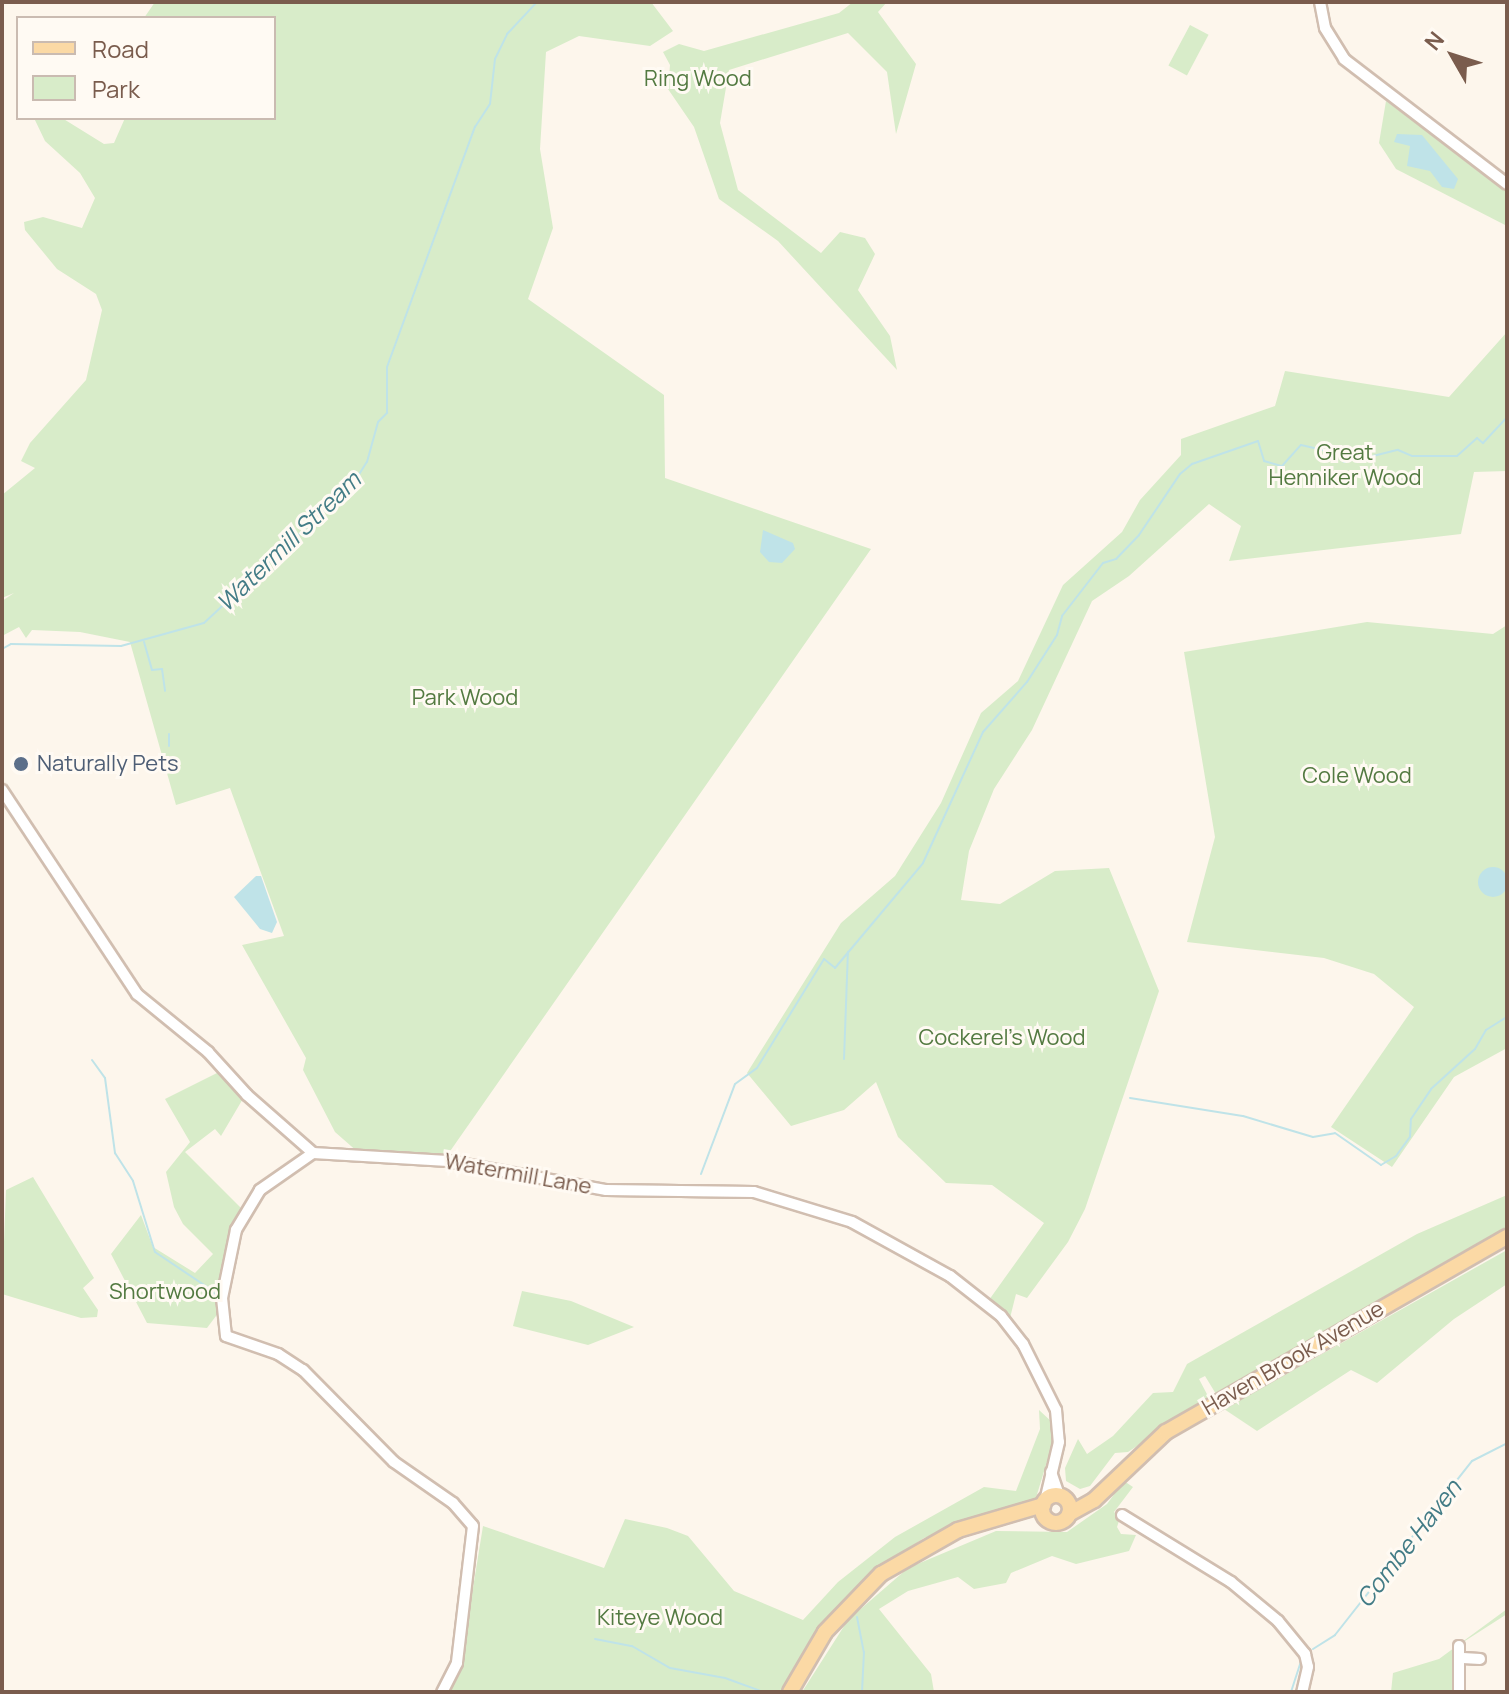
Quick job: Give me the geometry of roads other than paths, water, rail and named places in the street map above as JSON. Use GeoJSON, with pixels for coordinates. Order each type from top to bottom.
{"type":"FeatureCollection","features":[{"type":"Feature","properties":{"kind":"main road","name":"Haven Brook Avenue"},"geometry":{"type":"LineString","coordinates":[[790,1692],[825,1632],[881,1574],[958,1530],[1019,1516],[1057,1503],[1094,1500],[1166,1432],[1507,1237]]}},
{"type":"Feature","properties":{"kind":"main road","name":"Haven Brook Avenue"},"geometry":{"type":"LineString","coordinates":[[1019,1516],[1061,1522],[1057,1503]]}},
{"type":"Feature","properties":{"kind":"street"},"geometry":{"type":"LineString","coordinates":[[1320,2],[1325,28],[1344,59],[1507,184]]}},
{"type":"Feature","properties":{"kind":"street"},"geometry":{"type":"LineString","coordinates":[[2,790],[137,994],[208,1052],[247,1095],[313,1153],[260,1190],[236,1230],[222,1298],[226,1336],[278,1354],[303,1370],[394,1462],[453,1503],[473,1526],[457,1663],[442,1692]]}},
{"type":"Feature","properties":{"kind":"street","name":"Watermill Lane"},"geometry":{"type":"LineString","coordinates":[[313,1153],[448,1161],[606,1190],[754,1192],[852,1222],[950,1276],[1009,1325],[1023,1344],[1058,1417],[1059,1442],[1051,1472],[1057,1503]]}},
{"type":"Feature","properties":{"kind":"street"},"geometry":{"type":"LineString","coordinates":[[1124,1522],[1231,1582],[1278,1621],[1305,1654],[1308,1667],[1302,1692]]}},
{"type":"Feature","properties":{"kind":"street"},"geometry":{"type":"LineString","coordinates":[[1459,1646],[1463,1658],[1459,1692]]}},
{"type":"Feature","properties":{"kind":"street"},"geometry":{"type":"LineString","coordinates":[[1463,1658],[1480,1659]]}},
{"type":"Feature","properties":{"kind":"water"},"geometry":{"type":"Polygon","coordinates":[[[1397,134],[1422,135],[1458,179],[1454,189],[1442,187],[1430,171],[1407,166],[1410,146],[1394,142],[1397,134]]]}},
{"type":"Feature","properties":{"kind":"water"},"geometry":{"type":"Polygon","coordinates":[[[763,530],[793,543],[795,549],[782,563],[769,562],[760,552],[763,530]]]}},
{"type":"Feature","properties":{"kind":"water"},"geometry":{"type":"Polygon","coordinates":[[[1493,867],[1504,871],[1508,882],[1504,893],[1493,897],[1482,893],[1478,882],[1482,871],[1493,867]]]}},
{"type":"Feature","properties":{"kind":"water"},"geometry":{"type":"Polygon","coordinates":[[[256,876],[261,876],[277,922],[272,933],[260,929],[234,897],[256,876]]]}},
{"type":"Feature","properties":{"kind":"waterway","name":"Watermill Stream"},"geometry":{"type":"LineString","coordinates":[[2,649],[11,644],[121,646],[204,623],[353,484],[367,462],[378,422],[387,413],[387,367],[475,127],[490,104],[495,59],[507,34],[537,2]]}},
{"type":"Feature","properties":{"kind":"waterway"},"geometry":{"type":"LineString","coordinates":[[701,1174],[735,1084],[757,1068],[824,959],[835,968],[923,863],[983,732],[1027,682],[1057,635],[1062,616],[1103,563],[1116,559],[1139,535],[1180,474],[1192,464],[1258,441],[1264,461],[1282,466],[1301,445],[1339,454],[1344,462],[1359,458],[1362,452],[1365,458],[1398,450],[1412,456],[1457,456],[1477,438],[1483,443],[1507,417]]}},
{"type":"Feature","properties":{"kind":"waterway"},"geometry":{"type":"LineString","coordinates":[[144,642],[152,670],[162,669],[165,691]]}},
{"type":"Feature","properties":{"kind":"waterway"},"geometry":{"type":"LineString","coordinates":[[169,734],[169,746]]}},
{"type":"Feature","properties":{"kind":"waterway"},"geometry":{"type":"LineString","coordinates":[[844,1059],[848,952]]}},
{"type":"Feature","properties":{"kind":"waterway"},"geometry":{"type":"LineString","coordinates":[[1130,1098],[1243,1116],[1313,1137],[1335,1133],[1381,1165],[1396,1156],[1410,1137],[1411,1119],[1431,1089],[1475,1049],[1486,1030],[1507,1017]]}},
{"type":"Feature","properties":{"kind":"waterway"},"geometry":{"type":"LineString","coordinates":[[92,1060],[105,1078],[115,1153],[133,1181],[155,1252],[213,1291],[217,1305]]}},
{"type":"Feature","properties":{"kind":"waterway","name":"Combe Haven"},"geometry":{"type":"LineString","coordinates":[[1313,1649],[1335,1635],[1472,1461],[1507,1443]]}},
{"type":"Feature","properties":{"kind":"waterway"},"geometry":{"type":"LineString","coordinates":[[857,1617],[864,1652],[862,1692]]}},
{"type":"Feature","properties":{"kind":"waterway"},"geometry":{"type":"LineString","coordinates":[[595,1639],[632,1646],[670,1668],[725,1678],[760,1691]]}},
{"type":"Feature","properties":{"kind":"waterway","name":"Combe Haven"},"geometry":{"type":"LineString","coordinates":[[1291,1692],[1302,1659]]}},
{"type":"Feature","properties":{"kind":"place","name":"Naturally Pets"},"geometry":{"type":"Point","coordinates":[21,764]}},
{"type":"Feature","properties":{"kind":"park label","name":"Ring Wood"},"geometry":{"type":"Point","coordinates":[698,79]}},
{"type":"Feature","properties":{"kind":"park label","name":"Great Henniker Wood"},"geometry":{"type":"Point","coordinates":[1345,464]}},
{"type":"Feature","properties":{"kind":"park label","name":"Park Wood"},"geometry":{"type":"Point","coordinates":[465,698]}},
{"type":"Feature","properties":{"kind":"park label","name":"Cole Wood"},"geometry":{"type":"Point","coordinates":[1357,776]}},
{"type":"Feature","properties":{"kind":"park label","name":"Cockerel's Wood"},"geometry":{"type":"Point","coordinates":[1002,1038]}},
{"type":"Feature","properties":{"kind":"park label","name":"Shortwood"},"geometry":{"type":"Point","coordinates":[165,1292]}},
{"type":"Feature","properties":{"kind":"park label","name":"Kiteye Wood"},"geometry":{"type":"Point","coordinates":[660,1618]}}]}
